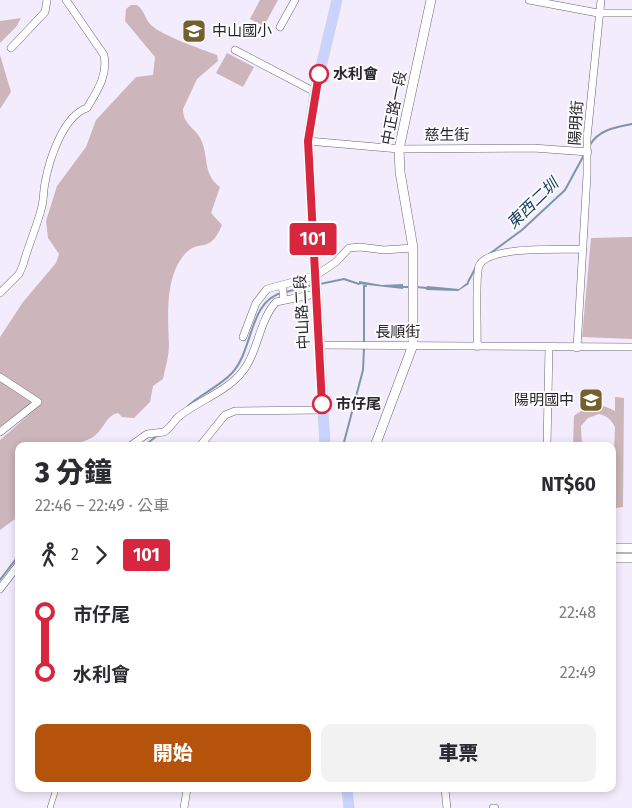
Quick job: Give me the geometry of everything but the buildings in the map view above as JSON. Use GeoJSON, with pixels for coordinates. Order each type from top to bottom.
{"type":"FeatureCollection","features":[{"type":"Feature","properties":{"kind":"main road","name":"中山路二段"},"geometry":{"type":"LineString","coordinates":[[325,442],[308,141],[315,92],[337,0]]}},
{"type":"Feature","properties":{"kind":"main road"},"geometry":{"type":"LineString","coordinates":[[346,792],[349,808]]}},
{"type":"Feature","properties":{"kind":"street"},"geometry":{"type":"LineString","coordinates":[[11,48],[45,12],[47,0]]}},
{"type":"Feature","properties":{"kind":"street"},"geometry":{"type":"LineString","coordinates":[[0,293],[19,274],[23,266],[42,208],[45,182],[52,155],[61,134],[78,111],[87,108],[102,83],[106,64],[104,55],[66,0]]}},
{"type":"Feature","properties":{"kind":"street"},"geometry":{"type":"LineString","coordinates":[[280,27],[295,0]]}},
{"type":"Feature","properties":{"kind":"street","name":"中正路一段"},"geometry":{"type":"LineString","coordinates":[[377,442],[413,345],[413,248],[399,149],[431,0]]}},
{"type":"Feature","properties":{"kind":"street"},"geometry":{"type":"LineString","coordinates":[[529,0],[558,3],[598,13],[632,13]]}},
{"type":"Feature","properties":{"kind":"street","name":"陽明街"},"geometry":{"type":"LineString","coordinates":[[577,348],[588,152],[598,13],[601,0]]}},
{"type":"Feature","properties":{"kind":"street"},"geometry":{"type":"LineString","coordinates":[[235,50],[315,92]]}},
{"type":"Feature","properties":{"kind":"street","name":"慈生街"},"geometry":{"type":"LineString","coordinates":[[308,141],[399,149],[533,148],[588,152]]}},
{"type":"Feature","properties":{"kind":"street"},"geometry":{"type":"LineString","coordinates":[[136,442],[147,434],[164,432],[177,419],[209,399],[241,374],[248,364],[270,309],[276,302],[315,285],[350,248],[360,247],[384,250],[413,248]]}},
{"type":"Feature","properties":{"kind":"street"},"geometry":{"type":"LineString","coordinates":[[478,347],[480,265],[493,255],[501,253],[582,249]]}},
{"type":"Feature","properties":{"kind":"street"},"geometry":{"type":"LineString","coordinates":[[243,337],[256,303],[267,289],[282,284],[315,285]]}},
{"type":"Feature","properties":{"kind":"street"},"geometry":{"type":"LineString","coordinates":[[282,284],[284,300]]}},
{"type":"Feature","properties":{"kind":"street","name":"長順街"},"geometry":{"type":"LineString","coordinates":[[319,346],[632,347]]}},
{"type":"Feature","properties":{"kind":"street"},"geometry":{"type":"LineString","coordinates":[[548,442],[549,347]]}},
{"type":"Feature","properties":{"kind":"street"},"geometry":{"type":"LineString","coordinates":[[0,377],[38,402],[0,432]]}},
{"type":"Feature","properties":{"kind":"street"},"geometry":{"type":"LineString","coordinates":[[203,442],[225,415],[235,410],[323,410]]}},
{"type":"Feature","properties":{"kind":"street"},"geometry":{"type":"LineString","coordinates":[[616,548],[632,548]]}},
{"type":"Feature","properties":{"kind":"street"},"geometry":{"type":"LineString","coordinates":[[616,558],[632,558]]}},
{"type":"Feature","properties":{"kind":"street"},"geometry":{"type":"LineString","coordinates":[[1,592],[15,570]]}},
{"type":"Feature","properties":{"kind":"street"},"geometry":{"type":"LineString","coordinates":[[50,808],[55,792]]}},
{"type":"Feature","properties":{"kind":"street"},"geometry":{"type":"LineString","coordinates":[[184,808],[187,792]]}},
{"type":"Feature","properties":{"kind":"street"},"geometry":{"type":"LineString","coordinates":[[446,792],[448,808]]}},
{"type":"Feature","properties":{"kind":"shaded area"},"geometry":{"type":"Polygon","coordinates":[[[260,0],[278,0],[264,26],[250,19],[260,0]]]}},
{"type":"Feature","properties":{"kind":"shaded area"},"geometry":{"type":"Polygon","coordinates":[[[131,5],[137,5],[150,24],[162,33],[217,55],[218,61],[197,79],[183,109],[183,114],[186,121],[199,136],[210,176],[220,187],[211,213],[222,225],[211,242],[191,249],[181,259],[176,268],[170,289],[168,358],[163,379],[153,386],[150,402],[134,418],[122,417],[118,413],[114,414],[93,437],[81,442],[15,442],[15,519],[0,530],[0,440],[40,405],[0,432],[0,337],[23,302],[56,263],[59,254],[48,238],[46,221],[57,186],[86,147],[96,120],[136,77],[153,75],[155,57],[125,21],[126,9],[131,5]]]}},
{"type":"Feature","properties":{"kind":"shaded area"},"geometry":{"type":"Polygon","coordinates":[[[21,18],[16,27],[0,43],[0,21],[21,18]]]}},
{"type":"Feature","properties":{"kind":"shaded area"},"geometry":{"type":"Polygon","coordinates":[[[227,53],[254,67],[243,87],[216,73],[227,53]]]}},
{"type":"Feature","properties":{"kind":"shaded area"},"geometry":{"type":"Polygon","coordinates":[[[0,55],[11,92],[0,109],[0,55]]]}},
{"type":"Feature","properties":{"kind":"shaded area"},"geometry":{"type":"Polygon","coordinates":[[[632,237],[632,339],[582,337],[591,238],[632,237]]]}},
{"type":"Feature","properties":{"kind":"shaded area"},"geometry":{"type":"Polygon","coordinates":[[[615,397],[624,398],[623,507],[616,508],[616,442],[614,442],[615,427],[612,422],[607,417],[599,414],[588,418],[581,426],[582,442],[573,442],[574,416],[584,409],[594,406],[604,406],[615,411],[615,397]]]}},
{"type":"Feature","properties":{"kind":"water"},"geometry":{"type":"Polygon","coordinates":[[[359,281],[382,285],[403,284],[403,289],[359,284],[359,281]]]}},
{"type":"Feature","properties":{"kind":"water"},"geometry":{"type":"Polygon","coordinates":[[[468,282],[469,284],[458,291],[426,290],[427,286],[459,289],[468,282]]]}},
{"type":"Feature","properties":{"kind":"waterway","name":"東西二圳"},"geometry":{"type":"LineString","coordinates":[[590,145],[593,140],[603,133],[614,128],[632,124]]}},
{"type":"Feature","properties":{"kind":"waterway","name":"東西二圳"},"geometry":{"type":"LineString","coordinates":[[488,255],[522,230],[565,190],[585,153]]}},
{"type":"Feature","properties":{"kind":"waterway","name":"東西二圳"},"geometry":{"type":"LineString","coordinates":[[468,282],[477,265]]}},
{"type":"Feature","properties":{"kind":"waterway"},"geometry":{"type":"LineString","coordinates":[[320,284],[344,279],[359,284]]}},
{"type":"Feature","properties":{"kind":"waterway"},"geometry":{"type":"LineString","coordinates":[[286,292],[313,285]]}},
{"type":"Feature","properties":{"kind":"waterway","name":"東西二圳"},"geometry":{"type":"LineString","coordinates":[[364,344],[364,286],[366,286]]}},
{"type":"Feature","properties":{"kind":"waterway"},"geometry":{"type":"LineString","coordinates":[[403,287],[411,287]]}},
{"type":"Feature","properties":{"kind":"waterway"},"geometry":{"type":"LineString","coordinates":[[416,287],[427,288]]}},
{"type":"Feature","properties":{"kind":"waterway"},"geometry":{"type":"LineString","coordinates":[[188,406],[232,373],[239,364],[252,328],[263,306],[271,298],[281,293]]}},
{"type":"Feature","properties":{"kind":"waterway","name":"東西二圳"},"geometry":{"type":"LineString","coordinates":[[344,442],[363,370],[364,348]]}},
{"type":"Feature","properties":{"kind":"waterway"},"geometry":{"type":"LineString","coordinates":[[149,442],[158,435]]}},
{"type":"Feature","properties":{"kind":"waterway"},"geometry":{"type":"LineString","coordinates":[[0,580],[15,560]]}},
{"type":"Feature","properties":{"kind":"bus line","name":"101"},"geometry":{"type":"LineString","coordinates":[[319,74],[308,141],[322,404]]}},
{"type":"Feature","properties":{"kind":"place","name":"中山國小"},"geometry":{"type":"Point","coordinates":[194,31]}},
{"type":"Feature","properties":{"kind":"place","name":"水利會"},"geometry":{"type":"Point","coordinates":[319,74]}},
{"type":"Feature","properties":{"kind":"place","name":"陽明國中"},"geometry":{"type":"Point","coordinates":[591,400]}},
{"type":"Feature","properties":{"kind":"place","name":"市仔尾"},"geometry":{"type":"Point","coordinates":[322,404]}}]}
